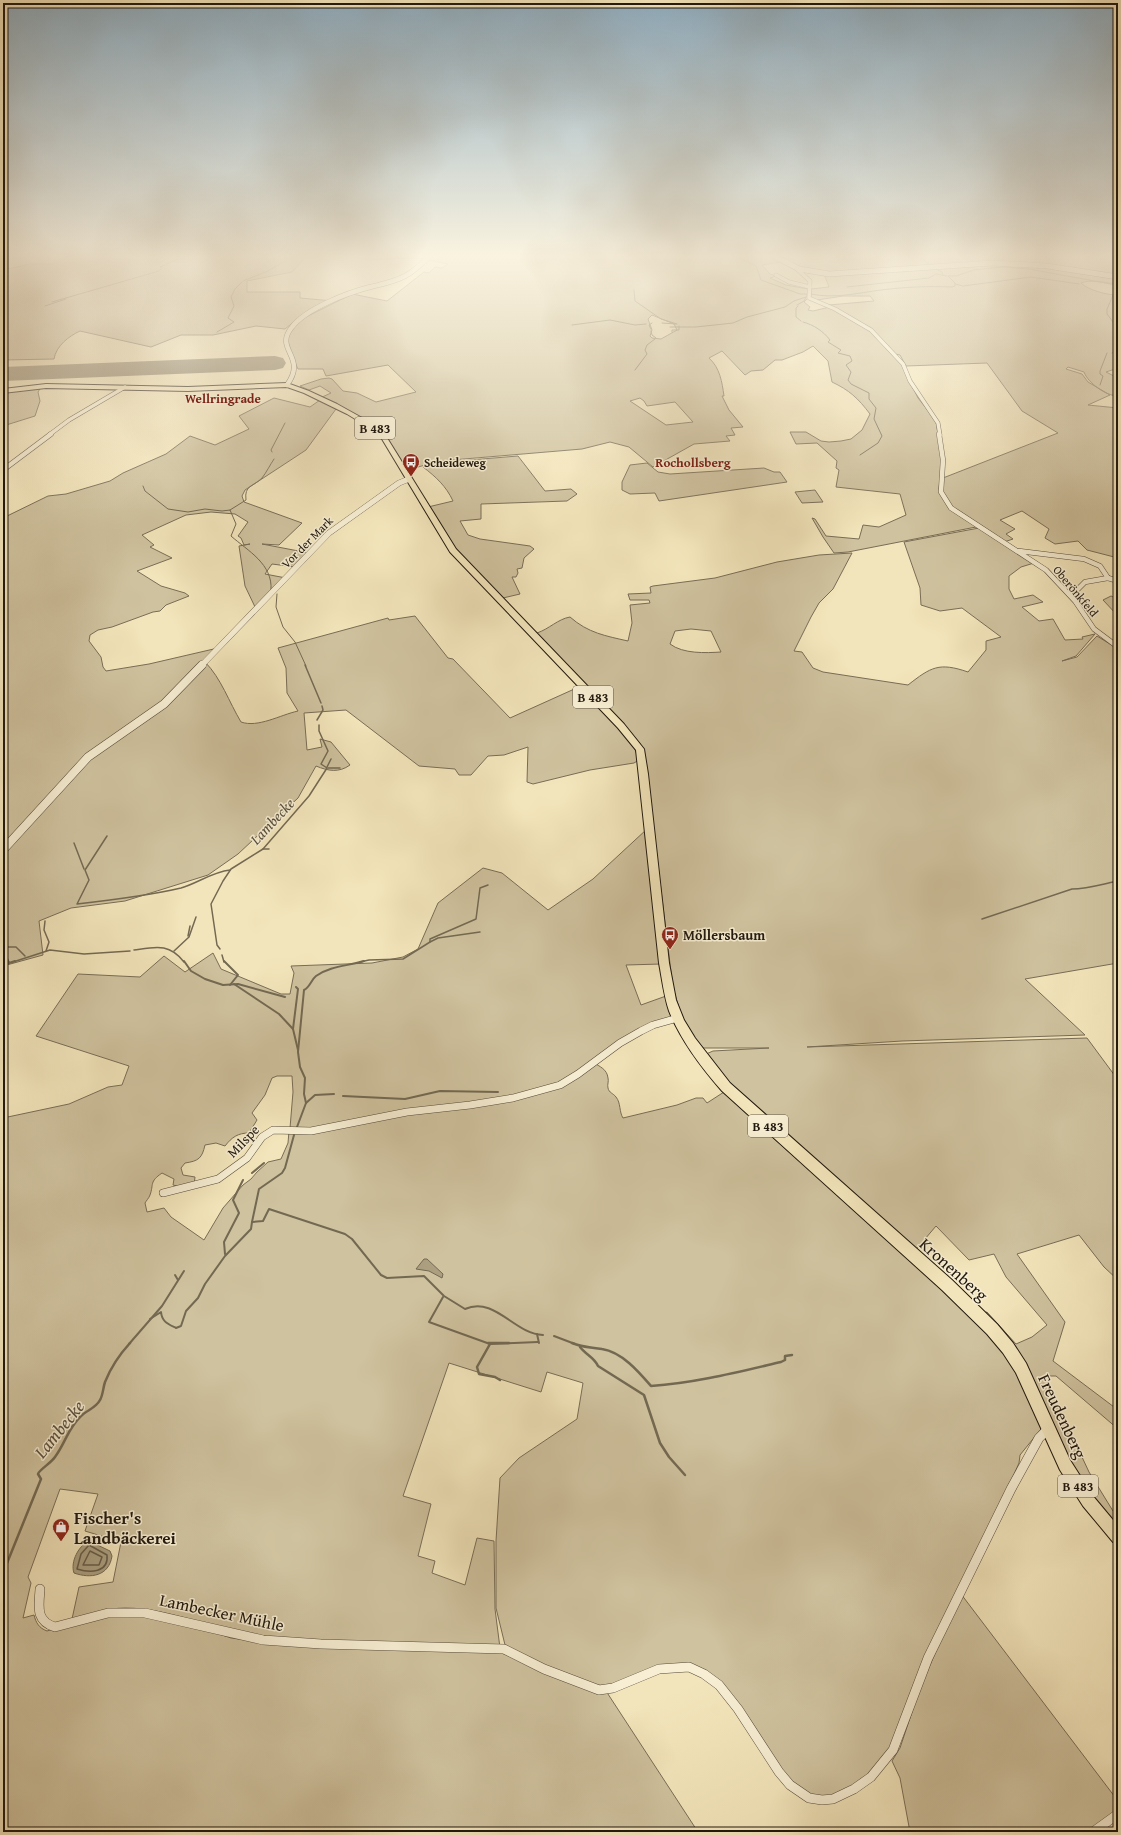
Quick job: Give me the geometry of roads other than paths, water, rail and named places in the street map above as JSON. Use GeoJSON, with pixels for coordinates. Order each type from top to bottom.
{"type":"FeatureCollection","features":[{"type":"Feature","properties":{"kind":"main road","name":"B 483"},"geometry":{"type":"LineString","coordinates":[[3,391],[46,386],[196,389],[287,385],[296,387],[320,399],[379,432],[389,444],[456,554],[621,726],[640,749],[664,963],[670,996],[678,1018]]}},
{"type":"Feature","properties":{"kind":"main road","name":"Kronenberg"},"geometry":{"type":"LineString","coordinates":[[678,1018],[702,1057],[726,1087],[947,1286],[992,1329]]}},
{"type":"Feature","properties":{"kind":"main road","name":"Freudenberg"},"geometry":{"type":"LineString","coordinates":[[992,1329],[1008,1348],[1021,1368],[1065,1465],[1095,1511],[1118,1537]]}},
{"type":"Feature","properties":{"kind":"street"},"geometry":{"type":"LineString","coordinates":[[285,341],[286,347],[295,366],[294,375],[287,385]]}},
{"type":"Feature","properties":{"kind":"street","name":"Oberönkfeld"},"geometry":{"type":"LineString","coordinates":[[881,341],[903,364],[910,381],[938,423],[943,460],[941,492],[944,499],[957,512],[1046,570],[1069,594],[1094,629],[1118,647]]}},
{"type":"Feature","properties":{"kind":"street"},"geometry":{"type":"LineString","coordinates":[[3,470],[69,420],[125,387]]}},
{"type":"Feature","properties":{"kind":"street","name":"Vor der Mark"},"geometry":{"type":"LineString","coordinates":[[3,850],[88,758],[164,704],[334,528],[399,483],[410,479]]}},
{"type":"Feature","properties":{"kind":"street","name":"Oberönkfeld"},"geometry":{"type":"LineString","coordinates":[[1017,551],[1084,559],[1102,568],[1108,578],[1116,581]]}},
{"type":"Feature","properties":{"kind":"street"},"geometry":{"type":"LineString","coordinates":[[1069,594],[1074,593],[1085,582],[1108,578]]}},
{"type":"Feature","properties":{"kind":"street","name":"Milspe"},"geometry":{"type":"LineString","coordinates":[[163,1193],[218,1179],[247,1158],[262,1137],[273,1130],[328,1128],[429,1109],[490,1102],[538,1091],[566,1082],[620,1043],[641,1031],[653,1025],[678,1018]]}},
{"type":"Feature","properties":{"kind":"street","name":"Lambecker Mühle"},"geometry":{"type":"LineString","coordinates":[[40,1589],[40,1615],[43,1622],[55,1627],[108,1613],[145,1613],[264,1640],[321,1644],[504,1649],[564,1677],[599,1690],[613,1688],[659,1669],[689,1667],[704,1674],[719,1685],[730,1697],[779,1772],[790,1785],[809,1798],[822,1800],[833,1798],[854,1789],[871,1777],[893,1750],[928,1658],[1011,1489],[1039,1438],[1049,1427]]}},
{"type":"Feature","properties":{"kind":"street"},"geometry":{"type":"LineString","coordinates":[[1093,1832],[1118,1814]]}},
{"type":"Feature","properties":{"kind":"water"},"geometry":{"type":"Polygon","coordinates":[[[424,1259],[427,1259],[443,1274],[442,1278],[429,1271],[416,1269],[424,1259]]]}},
{"type":"Feature","properties":{"kind":"water"},"geometry":{"type":"Polygon","coordinates":[[[89,1541],[110,1551],[112,1556],[110,1563],[103,1572],[93,1576],[74,1573],[73,1564],[76,1554],[85,1543],[89,1541]]]}},
{"type":"Feature","properties":{"kind":"waterway"},"geometry":{"type":"LineString","coordinates":[[635,370],[647,354],[645,350],[647,345],[653,341]]}},
{"type":"Feature","properties":{"kind":"waterway"},"geometry":{"type":"LineString","coordinates":[[829,341],[828,342],[841,350],[838,353],[850,356],[852,361],[846,365],[851,372],[848,380],[851,384],[869,393],[869,399],[876,408],[874,419],[882,436],[878,443],[860,455]]}},
{"type":"Feature","properties":{"kind":"waterway"},"geometry":{"type":"LineString","coordinates":[[1117,341],[1118,345]]}},
{"type":"Feature","properties":{"kind":"waterway"},"geometry":{"type":"LineString","coordinates":[[1112,353],[1118,351]]}},
{"type":"Feature","properties":{"kind":"waterway"},"geometry":{"type":"LineString","coordinates":[[1100,385],[1103,376],[1100,374],[1100,371],[1107,353]]}},
{"type":"Feature","properties":{"kind":"waterway"},"geometry":{"type":"LineString","coordinates":[[272,452],[271,450],[285,423]]}},
{"type":"Feature","properties":{"kind":"waterway"},"geometry":{"type":"LineString","coordinates":[[230,510],[246,500],[246,492],[248,489],[262,478],[274,459]]}},
{"type":"Feature","properties":{"kind":"waterway","name":"Lambecke"},"geometry":{"type":"LineString","coordinates":[[143,486],[145,491],[168,509],[188,512],[205,509],[222,511],[230,510]]}},
{"type":"Feature","properties":{"kind":"waterway","name":"Lambecke"},"geometry":{"type":"LineString","coordinates":[[230,510],[236,524],[231,536],[264,565],[271,581],[271,590]]}},
{"type":"Feature","properties":{"kind":"waterway","name":"Lambecke"},"geometry":{"type":"LineString","coordinates":[[277,594],[276,607],[283,627],[295,642],[306,666]]}},
{"type":"Feature","properties":{"kind":"waterway","name":"Lambecke"},"geometry":{"type":"LineString","coordinates":[[305,665],[321,703]]}},
{"type":"Feature","properties":{"kind":"waterway","name":"Lambecke"},"geometry":{"type":"LineString","coordinates":[[317,720],[323,710],[322,706]]}},
{"type":"Feature","properties":{"kind":"waterway","name":"Lambecke"},"geometry":{"type":"LineString","coordinates":[[263,849],[309,796],[327,768],[321,764],[328,751],[319,731],[319,725]]}},
{"type":"Feature","properties":{"kind":"waterway"},"geometry":{"type":"LineString","coordinates":[[327,767],[331,759]]}},
{"type":"Feature","properties":{"kind":"waterway"},"geometry":{"type":"LineString","coordinates":[[328,768],[340,768]]}},
{"type":"Feature","properties":{"kind":"waterway"},"geometry":{"type":"LineString","coordinates":[[107,836],[85,870],[89,880],[77,904],[142,896],[168,891],[181,888],[211,875],[230,870]]}},
{"type":"Feature","properties":{"kind":"waterway"},"geometry":{"type":"LineString","coordinates":[[74,843],[84,869]]}},
{"type":"Feature","properties":{"kind":"waterway","name":"Lambecke"},"geometry":{"type":"LineString","coordinates":[[220,949],[217,945],[211,904],[231,869],[263,849]]}},
{"type":"Feature","properties":{"kind":"waterway","name":"Lambecke"},"geometry":{"type":"LineString","coordinates":[[263,849],[269,849]]}},
{"type":"Feature","properties":{"kind":"waterway"},"geometry":{"type":"LineString","coordinates":[[982,919],[1072,889],[1118,881]]}},
{"type":"Feature","properties":{"kind":"waterway"},"geometry":{"type":"LineString","coordinates":[[430,942],[430,939],[476,919],[480,888],[488,885]]}},
{"type":"Feature","properties":{"kind":"waterway"},"geometry":{"type":"LineString","coordinates":[[174,951],[189,937],[196,917]]}},
{"type":"Feature","properties":{"kind":"waterway"},"geometry":{"type":"LineString","coordinates":[[45,921],[44,930],[49,942],[46,951]]}},
{"type":"Feature","properties":{"kind":"waterway"},"geometry":{"type":"LineString","coordinates":[[188,936],[190,926]]}},
{"type":"Feature","properties":{"kind":"waterway"},"geometry":{"type":"LineString","coordinates":[[430,942],[438,938],[480,932]]}},
{"type":"Feature","properties":{"kind":"waterway"},"geometry":{"type":"LineString","coordinates":[[360,962],[369,960],[403,959],[430,942]]}},
{"type":"Feature","properties":{"kind":"waterway"},"geometry":{"type":"LineString","coordinates":[[5,944],[5,947],[16,947],[25,956]]}},
{"type":"Feature","properties":{"kind":"waterway"},"geometry":{"type":"LineString","coordinates":[[134,950],[156,947],[167,949],[173,952],[184,962]]}},
{"type":"Feature","properties":{"kind":"waterway"},"geometry":{"type":"LineString","coordinates":[[13,962],[50,950],[84,954],[130,951]]}},
{"type":"Feature","properties":{"kind":"waterway","name":"Lambecke"},"geometry":{"type":"LineString","coordinates":[[222,955],[224,962]]}},
{"type":"Feature","properties":{"kind":"waterway"},"geometry":{"type":"LineString","coordinates":[[3,956],[7,958],[9,962]]}},
{"type":"Feature","properties":{"kind":"waterway"},"geometry":{"type":"LineString","coordinates":[[9,963],[15,961]]}},
{"type":"Feature","properties":{"kind":"waterway"},"geometry":{"type":"LineString","coordinates":[[184,961],[191,971],[205,979],[223,985],[230,985]]}},
{"type":"Feature","properties":{"kind":"waterway","name":"Lambecke"},"geometry":{"type":"LineString","coordinates":[[224,961],[238,975],[230,985]]}},
{"type":"Feature","properties":{"kind":"waterway"},"geometry":{"type":"LineString","coordinates":[[306,1103],[304,1094],[305,1078],[300,1067],[298,1052],[304,990],[316,976],[327,970],[364,961]]}},
{"type":"Feature","properties":{"kind":"waterway"},"geometry":{"type":"LineString","coordinates":[[3,965],[9,963]]}},
{"type":"Feature","properties":{"kind":"waterway"},"geometry":{"type":"LineString","coordinates":[[234,984],[279,1014],[293,1029]]}},
{"type":"Feature","properties":{"kind":"waterway"},"geometry":{"type":"LineString","coordinates":[[234,984],[285,997]]}},
{"type":"Feature","properties":{"kind":"waterway"},"geometry":{"type":"LineString","coordinates":[[293,1029],[298,989],[296,987]]}},
{"type":"Feature","properties":{"kind":"waterway"},"geometry":{"type":"LineString","coordinates":[[293,1029],[298,1050]]}},
{"type":"Feature","properties":{"kind":"waterway"},"geometry":{"type":"LineString","coordinates":[[343,1096],[405,1099],[440,1091],[498,1092]]}},
{"type":"Feature","properties":{"kind":"waterway"},"geometry":{"type":"LineString","coordinates":[[306,1103],[315,1095],[334,1094]]}},
{"type":"Feature","properties":{"kind":"waterway"},"geometry":{"type":"LineString","coordinates":[[297,1127],[306,1103]]}},
{"type":"Feature","properties":{"kind":"waterway"},"geometry":{"type":"LineString","coordinates":[[252,1222],[259,1189],[282,1173],[285,1168],[294,1135]]}},
{"type":"Feature","properties":{"kind":"waterway"},"geometry":{"type":"LineString","coordinates":[[252,1173],[264,1163]]}},
{"type":"Feature","properties":{"kind":"waterway"},"geometry":{"type":"LineString","coordinates":[[225,1254],[224,1242],[239,1213],[233,1200],[243,1180]]}},
{"type":"Feature","properties":{"kind":"waterway"},"geometry":{"type":"LineString","coordinates":[[252,1222],[263,1221],[269,1209],[345,1234],[352,1239],[381,1275],[387,1278],[424,1276],[444,1296],[465,1309],[476,1306],[486,1307],[523,1329],[543,1335]]}},
{"type":"Feature","properties":{"kind":"waterway"},"geometry":{"type":"LineString","coordinates":[[152,1318],[161,1312],[164,1320],[168,1324],[176,1328],[181,1326],[186,1311],[198,1298],[205,1284],[225,1256],[251,1229],[252,1222]]}},
{"type":"Feature","properties":{"kind":"waterway","name":"Lambecke"},"geometry":{"type":"LineString","coordinates":[[152,1318],[162,1306],[184,1271]]}},
{"type":"Feature","properties":{"kind":"waterway","name":"Lambecke"},"geometry":{"type":"LineString","coordinates":[[175,1275],[178,1280]]}},
{"type":"Feature","properties":{"kind":"waterway"},"geometry":{"type":"LineString","coordinates":[[443,1297],[429,1322],[490,1344]]}},
{"type":"Feature","properties":{"kind":"waterway","name":"Lambecke"},"geometry":{"type":"LineString","coordinates":[[129,1344],[152,1318]]}},
{"type":"Feature","properties":{"kind":"waterway"},"geometry":{"type":"LineString","coordinates":[[537,1334],[539,1343]]}},
{"type":"Feature","properties":{"kind":"waterway"},"geometry":{"type":"LineString","coordinates":[[554,1336],[575,1344]]}},
{"type":"Feature","properties":{"kind":"waterway"},"geometry":{"type":"LineString","coordinates":[[490,1344],[538,1342]]}},
{"type":"Feature","properties":{"kind":"waterway","name":"Lambecke"},"geometry":{"type":"LineString","coordinates":[[3,1573],[41,1479],[38,1474],[39,1472],[55,1457],[70,1430],[77,1421],[83,1414],[98,1403],[110,1371],[130,1343]]}},
{"type":"Feature","properties":{"kind":"waterway"},"geometry":{"type":"LineString","coordinates":[[488,1343],[509,1343]]}},
{"type":"Feature","properties":{"kind":"waterway"},"geometry":{"type":"LineString","coordinates":[[572,1343],[584,1347],[602,1349],[616,1354],[630,1363],[651,1386],[700,1380],[733,1373],[781,1362],[785,1360],[785,1356],[792,1355]]}},
{"type":"Feature","properties":{"kind":"waterway"},"geometry":{"type":"LineString","coordinates":[[490,1344],[477,1367],[479,1374],[495,1377],[500,1380]]}},
{"type":"Feature","properties":{"kind":"waterway"},"geometry":{"type":"LineString","coordinates":[[580,1347],[594,1360],[598,1366],[644,1395],[660,1443],[669,1457],[685,1475]]}},
{"type":"Feature","properties":{"kind":"place","name":"Scheideweg"},"geometry":{"type":"Point","coordinates":[411,477]}},
{"type":"Feature","properties":{"kind":"place","name":"Möllersbaum"},"geometry":{"type":"Point","coordinates":[670,950]}},
{"type":"Feature","properties":{"kind":"place","name":"Fischer's Landbäckerei"},"geometry":{"type":"Point","coordinates":[61,1542]}},
{"type":"Feature","properties":{"kind":"district","name":"Wellringrade"},"geometry":{"type":"Point","coordinates":[223,398]}},
{"type":"Feature","properties":{"kind":"district","name":"Rochollsberg"},"geometry":{"type":"Point","coordinates":[693,462]}}]}
